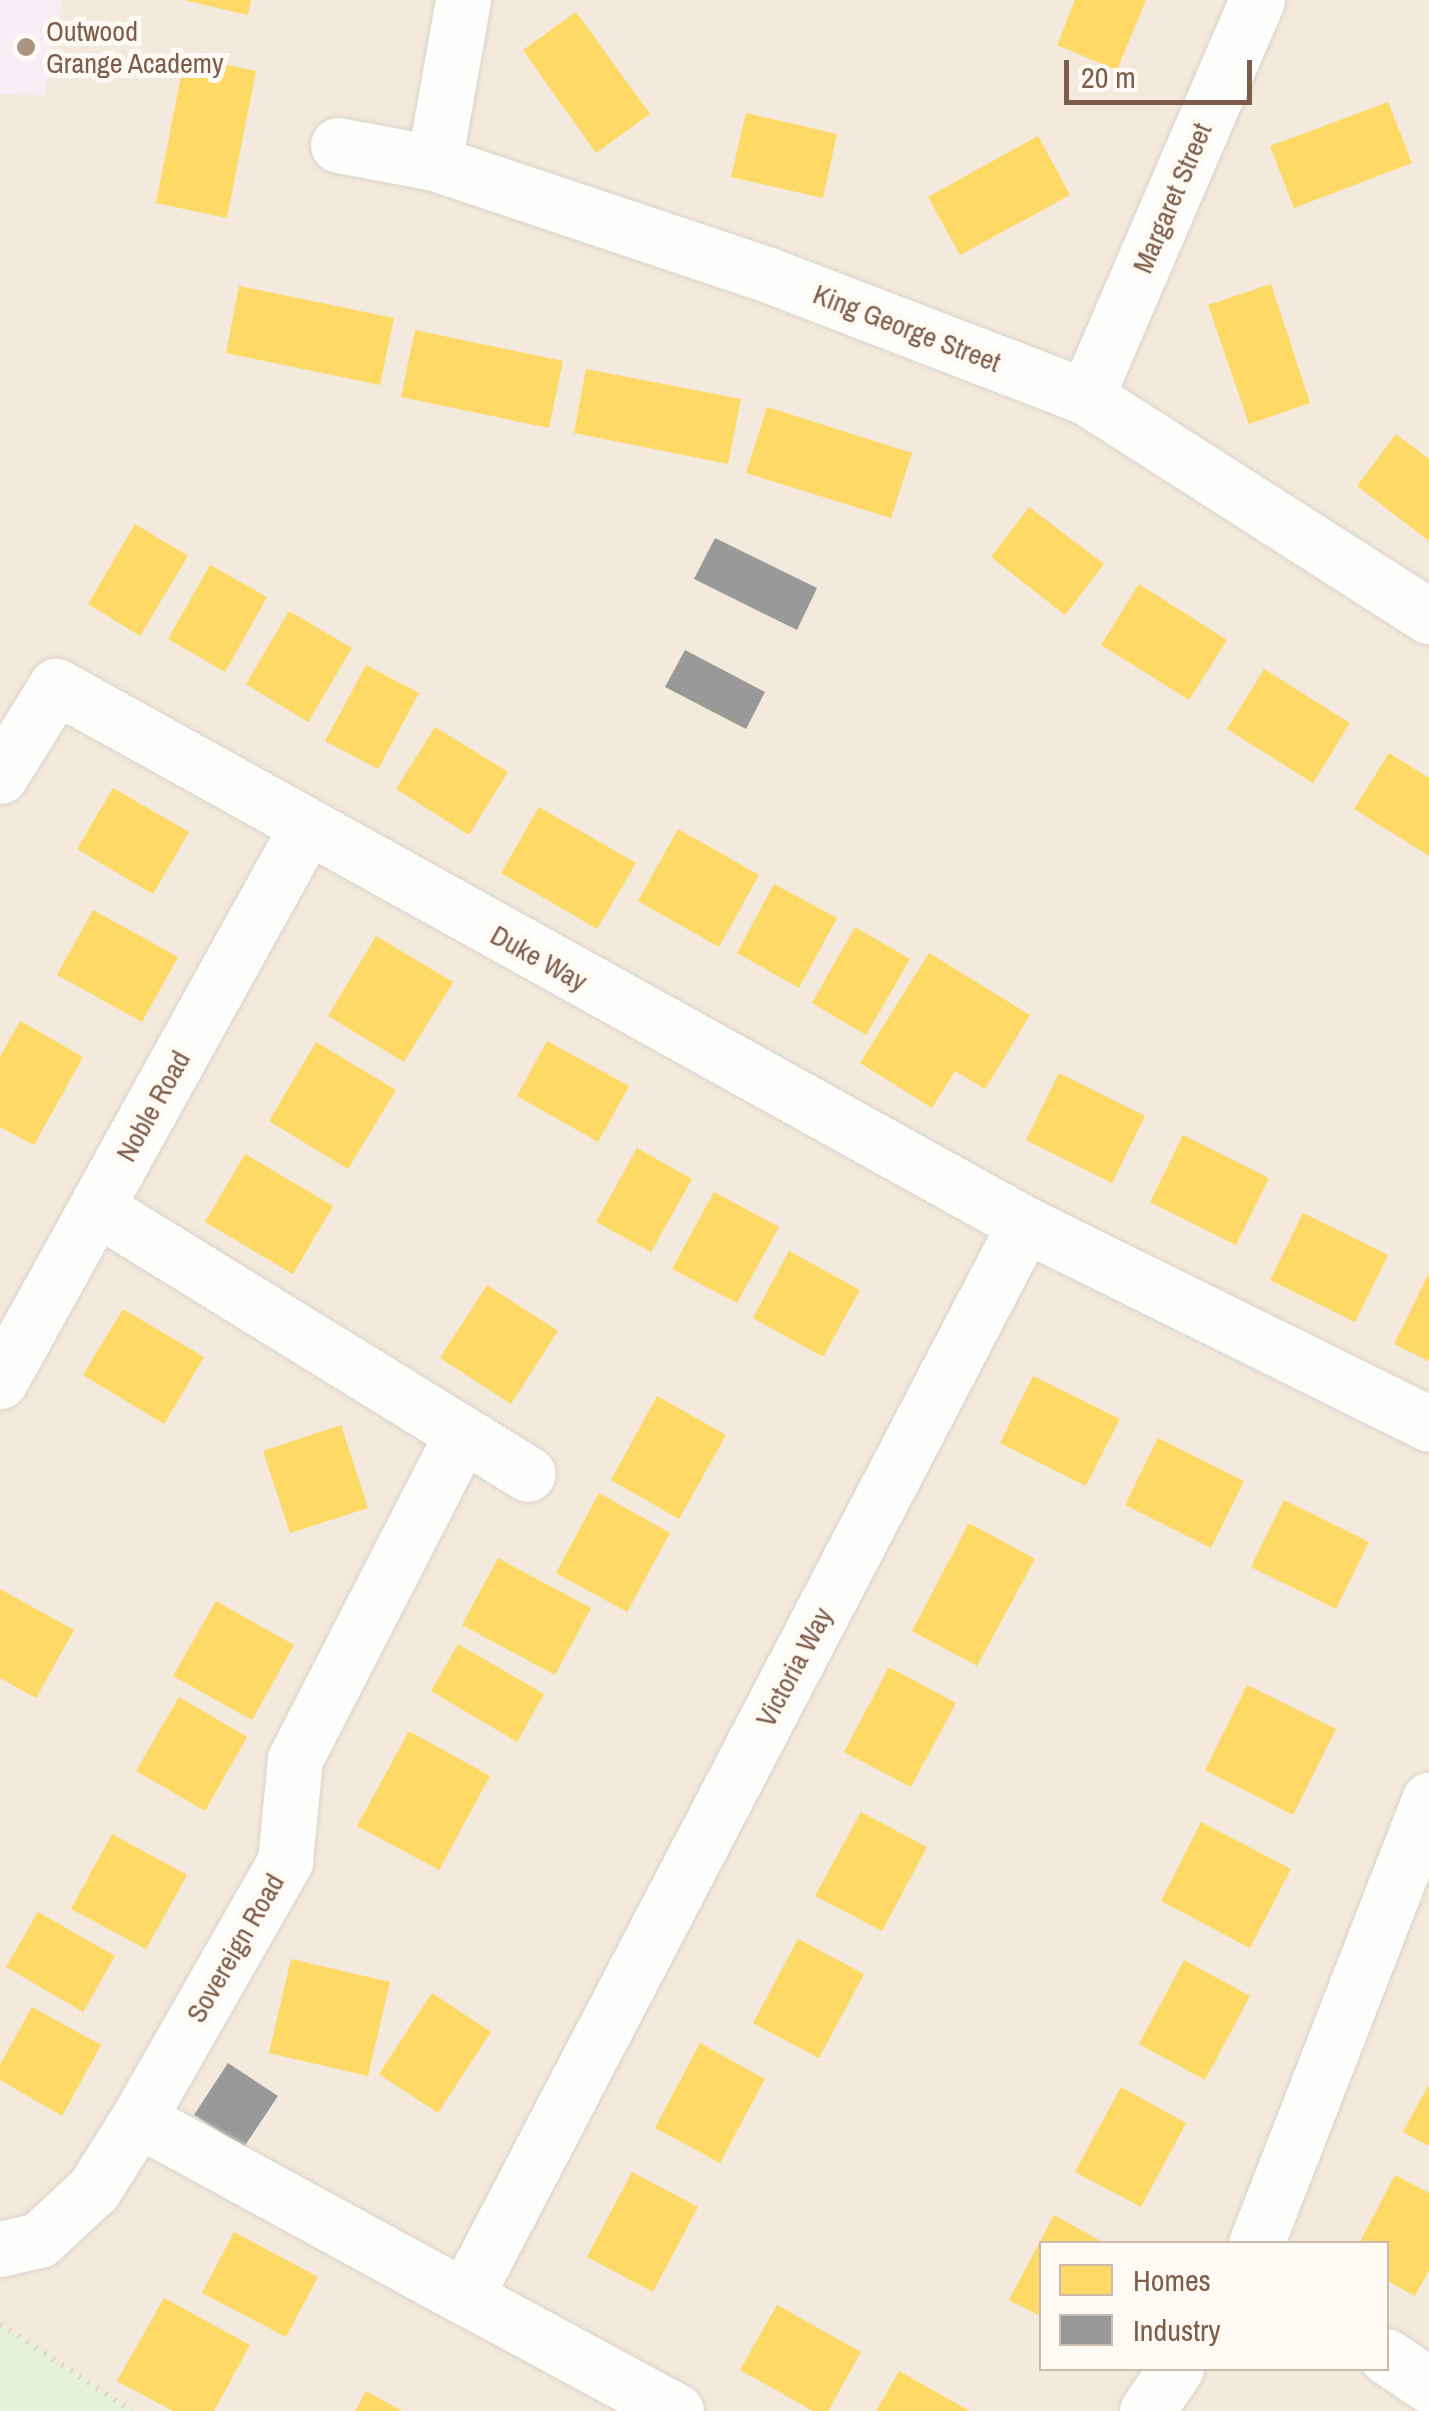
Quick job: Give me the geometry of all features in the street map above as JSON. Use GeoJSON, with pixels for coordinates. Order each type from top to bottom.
{"type":"FeatureCollection","features":[{"type":"Feature","properties":{"kind":"street"},"geometry":{"type":"LineString","coordinates":[[434,163],[463,0]]}},
{"type":"Feature","properties":{"kind":"street","name":"Margaret Street"},"geometry":{"type":"LineString","coordinates":[[1086,397],[1257,0]]}},
{"type":"Feature","properties":{"kind":"street","name":"King George Street"},"geometry":{"type":"LineString","coordinates":[[338,145],[434,163],[766,274],[1086,397],[1429,616]]}},
{"type":"Feature","properties":{"kind":"street","name":"Duke Way"},"geometry":{"type":"LineString","coordinates":[[0,776],[56,686],[306,830],[1025,1224]]}},
{"type":"Feature","properties":{"kind":"street","name":"Noble Road"},"geometry":{"type":"LineString","coordinates":[[0,1381],[306,830]]}},
{"type":"Feature","properties":{"kind":"street"},"geometry":{"type":"LineString","coordinates":[[97,1208],[528,1474]]}},
{"type":"Feature","properties":{"kind":"street"},"geometry":{"type":"LineString","coordinates":[[1025,1224],[1429,1424]]}},
{"type":"Feature","properties":{"kind":"street","name":"Victoria Way"},"geometry":{"type":"LineString","coordinates":[[464,2297],[1025,1224]]}},
{"type":"Feature","properties":{"kind":"street","name":"Sovereign Road"},"geometry":{"type":"LineString","coordinates":[[138,2120],[285,1861],[295,1759],[462,1434]]}},
{"type":"Feature","properties":{"kind":"street"},"geometry":{"type":"LineString","coordinates":[[1257,2241],[1429,1800]]}},
{"type":"Feature","properties":{"kind":"street"},"geometry":{"type":"LineString","coordinates":[[0,2249],[39,2240],[94,2190],[138,2120],[676,2411]]}},
{"type":"Feature","properties":{"kind":"street"},"geometry":{"type":"LineString","coordinates":[[1389,2358],[1429,2385]]}},
{"type":"Feature","properties":{"kind":"street"},"geometry":{"type":"LineString","coordinates":[[1148,2411],[1174,2371]]}},
{"type":"Feature","properties":{"kind":"path"},"geometry":{"type":"LineString","coordinates":[[0,2324],[132,2411]]}},
{"type":"Feature","properties":{"kind":"shaded area","name":"Outwood Grange Academy"},"geometry":{"type":"Polygon","coordinates":[[[0,0],[62,0],[44,95],[0,94],[0,0]]]}},
{"type":"Feature","properties":{"kind":"shaded area"},"geometry":{"type":"Polygon","coordinates":[[[62,0],[1429,0],[1429,2411],[132,2411],[0,2324],[0,94],[44,95],[62,0]]]}},
{"type":"Feature","properties":{"kind":"green space"},"geometry":{"type":"Polygon","coordinates":[[[0,2324],[132,2411],[0,2411],[0,2324]]]}},
{"type":"Feature","properties":{"kind":"building: Homes"},"geometry":{"type":"Polygon","coordinates":[[[184,0],[251,0],[248,15],[184,0]]]}},
{"type":"Feature","properties":{"kind":"building: Homes"},"geometry":{"type":"Polygon","coordinates":[[[1075,0],[1146,0],[1117,70],[1057,45],[1075,0]]]}},
{"type":"Feature","properties":{"kind":"building: Homes"},"geometry":{"type":"Polygon","coordinates":[[[576,12],[650,114],[596,153],[523,50],[576,12]]]}},
{"type":"Feature","properties":{"kind":"building: Homes"},"geometry":{"type":"Polygon","coordinates":[[[185,56],[256,71],[227,218],[156,203],[185,56]]]}},
{"type":"Feature","properties":{"kind":"building: Homes"},"geometry":{"type":"Polygon","coordinates":[[[1388,102],[1412,163],[1294,208],[1270,146],[1388,102]]]}},
{"type":"Feature","properties":{"kind":"building: Homes"},"geometry":{"type":"Polygon","coordinates":[[[746,113],[837,134],[823,198],[731,177],[746,113]]]}},
{"type":"Feature","properties":{"kind":"building: Homes"},"geometry":{"type":"Polygon","coordinates":[[[1038,136],[1070,195],[960,255],[928,197],[1038,136]]]}},
{"type":"Feature","properties":{"kind":"building: Homes"},"geometry":{"type":"Polygon","coordinates":[[[1271,284],[1310,403],[1249,424],[1208,305],[1271,284]]]}},
{"type":"Feature","properties":{"kind":"building: Homes"},"geometry":{"type":"Polygon","coordinates":[[[239,286],[394,318],[380,385],[226,353],[239,286]]]}},
{"type":"Feature","properties":{"kind":"building: Homes"},"geometry":{"type":"Polygon","coordinates":[[[415,330],[563,361],[549,428],[401,397],[415,330]]]}},
{"type":"Feature","properties":{"kind":"building: Homes"},"geometry":{"type":"Polygon","coordinates":[[[586,369],[741,399],[728,464],[574,433],[586,369]]]}},
{"type":"Feature","properties":{"kind":"building: Homes"},"geometry":{"type":"Polygon","coordinates":[[[767,407],[912,453],[891,518],[746,473],[767,407]]]}},
{"type":"Feature","properties":{"kind":"building: Homes"},"geometry":{"type":"Polygon","coordinates":[[[1396,434],[1429,459],[1429,541],[1357,486],[1396,434]]]}},
{"type":"Feature","properties":{"kind":"building: Homes"},"geometry":{"type":"Polygon","coordinates":[[[1029,507],[1104,564],[1065,615],[991,557],[1029,507]]]}},
{"type":"Feature","properties":{"kind":"building: Homes"},"geometry":{"type":"Polygon","coordinates":[[[135,524],[188,556],[140,636],[88,604],[135,524]]]}},
{"type":"Feature","properties":{"kind":"building: Homes"},"geometry":{"type":"Polygon","coordinates":[[[210,565],[267,597],[225,672],[168,639],[210,565]]]}},
{"type":"Feature","properties":{"kind":"building: Homes"},"geometry":{"type":"Polygon","coordinates":[[[1139,584],[1227,640],[1189,700],[1101,645],[1139,584]]]}},
{"type":"Feature","properties":{"kind":"building: Homes"},"geometry":{"type":"Polygon","coordinates":[[[289,611],[352,648],[308,722],[246,684],[289,611]]]}},
{"type":"Feature","properties":{"kind":"building: Homes"},"geometry":{"type":"Polygon","coordinates":[[[366,665],[419,693],[378,769],[325,741],[366,665]]]}},
{"type":"Feature","properties":{"kind":"building: Homes"},"geometry":{"type":"Polygon","coordinates":[[[1264,669],[1350,723],[1313,783],[1227,729],[1264,669]]]}},
{"type":"Feature","properties":{"kind":"building: Homes"},"geometry":{"type":"Polygon","coordinates":[[[435,727],[508,772],[469,835],[396,789],[435,727]]]}},
{"type":"Feature","properties":{"kind":"building: Homes"},"geometry":{"type":"Polygon","coordinates":[[[1389,753],[1429,778],[1429,856],[1354,809],[1389,753]]]}},
{"type":"Feature","properties":{"kind":"building: Homes"},"geometry":{"type":"Polygon","coordinates":[[[113,788],[189,832],[153,894],[77,849],[113,788]]]}},
{"type":"Feature","properties":{"kind":"building: Homes"},"geometry":{"type":"Polygon","coordinates":[[[539,807],[636,863],[597,929],[501,873],[539,807]]]}},
{"type":"Feature","properties":{"kind":"building: Homes"},"geometry":{"type":"Polygon","coordinates":[[[678,829],[759,875],[719,947],[638,901],[678,829]]]}},
{"type":"Feature","properties":{"kind":"building: Homes"},"geometry":{"type":"Polygon","coordinates":[[[774,884],[837,918],[799,988],[737,953],[774,884]]]}},
{"type":"Feature","properties":{"kind":"building: Homes"},"geometry":{"type":"Polygon","coordinates":[[[93,910],[178,957],[142,1022],[57,975],[93,910]]]}},
{"type":"Feature","properties":{"kind":"building: Homes"},"geometry":{"type":"Polygon","coordinates":[[[855,927],[910,959],[866,1035],[812,1003],[855,927]]]}},
{"type":"Feature","properties":{"kind":"building: Homes"},"geometry":{"type":"Polygon","coordinates":[[[376,936],[453,982],[404,1062],[328,1016],[376,936]]]}},
{"type":"Feature","properties":{"kind":"building: Homes"},"geometry":{"type":"Polygon","coordinates":[[[929,953],[1030,1015],[985,1089],[955,1071],[932,1108],[860,1063],[929,953]]]}},
{"type":"Feature","properties":{"kind":"building: Homes"},"geometry":{"type":"Polygon","coordinates":[[[20,1021],[83,1057],[34,1145],[0,1127],[0,1057],[20,1021]]]}},
{"type":"Feature","properties":{"kind":"building: Homes"},"geometry":{"type":"Polygon","coordinates":[[[547,1041],[629,1086],[598,1142],[517,1096],[547,1041]]]}},
{"type":"Feature","properties":{"kind":"building: Homes"},"geometry":{"type":"Polygon","coordinates":[[[316,1042],[396,1090],[348,1169],[269,1121],[316,1042]]]}},
{"type":"Feature","properties":{"kind":"building: Homes"},"geometry":{"type":"Polygon","coordinates":[[[1059,1073],[1145,1116],[1112,1183],[1026,1140],[1059,1073]]]}},
{"type":"Feature","properties":{"kind":"building: Homes"},"geometry":{"type":"Polygon","coordinates":[[[1183,1135],[1269,1178],[1236,1245],[1150,1202],[1183,1135]]]}},
{"type":"Feature","properties":{"kind":"building: Homes"},"geometry":{"type":"Polygon","coordinates":[[[637,1148],[692,1179],[651,1252],[596,1222],[637,1148]]]}},
{"type":"Feature","properties":{"kind":"building: Homes"},"geometry":{"type":"Polygon","coordinates":[[[245,1154],[333,1206],[293,1274],[205,1222],[245,1154]]]}},
{"type":"Feature","properties":{"kind":"building: Homes"},"geometry":{"type":"Polygon","coordinates":[[[714,1192],[779,1227],[737,1303],[672,1269],[714,1192]]]}},
{"type":"Feature","properties":{"kind":"building: Homes"},"geometry":{"type":"Polygon","coordinates":[[[1303,1213],[1388,1255],[1355,1322],[1270,1280],[1303,1213]]]}},
{"type":"Feature","properties":{"kind":"building: Homes"},"geometry":{"type":"Polygon","coordinates":[[[789,1251],[860,1290],[823,1357],[753,1318],[789,1251]]]}},
{"type":"Feature","properties":{"kind":"building: Homes"},"geometry":{"type":"Polygon","coordinates":[[[1429,1273],[1429,1361],[1394,1344],[1429,1273]]]}},
{"type":"Feature","properties":{"kind":"building: Homes"},"geometry":{"type":"Polygon","coordinates":[[[487,1285],[558,1331],[511,1404],[440,1358],[487,1285]]]}},
{"type":"Feature","properties":{"kind":"building: Homes"},"geometry":{"type":"Polygon","coordinates":[[[123,1309],[204,1357],[164,1424],[83,1375],[123,1309]]]}},
{"type":"Feature","properties":{"kind":"building: Homes"},"geometry":{"type":"Polygon","coordinates":[[[1033,1376],[1120,1419],[1086,1486],[1000,1443],[1033,1376]]]}},
{"type":"Feature","properties":{"kind":"building: Homes"},"geometry":{"type":"Polygon","coordinates":[[[657,1396],[726,1435],[679,1519],[611,1480],[657,1396]]]}},
{"type":"Feature","properties":{"kind":"building: Homes"},"geometry":{"type":"Polygon","coordinates":[[[341,1425],[368,1508],[290,1533],[263,1451],[341,1425]]]}},
{"type":"Feature","properties":{"kind":"building: Homes"},"geometry":{"type":"Polygon","coordinates":[[[1158,1438],[1244,1481],[1211,1548],[1125,1505],[1158,1438]]]}},
{"type":"Feature","properties":{"kind":"building: Homes"},"geometry":{"type":"Polygon","coordinates":[[[599,1493],[670,1533],[627,1612],[556,1573],[599,1493]]]}},
{"type":"Feature","properties":{"kind":"building: Homes"},"geometry":{"type":"Polygon","coordinates":[[[1284,1500],[1369,1542],[1336,1609],[1251,1567],[1284,1500]]]}},
{"type":"Feature","properties":{"kind":"building: Homes"},"geometry":{"type":"Polygon","coordinates":[[[969,1523],[1035,1559],[977,1666],[912,1631],[969,1523]]]}},
{"type":"Feature","properties":{"kind":"building: Homes"},"geometry":{"type":"Polygon","coordinates":[[[498,1558],[591,1608],[555,1675],[462,1625],[498,1558]]]}},
{"type":"Feature","properties":{"kind":"building: Homes"},"geometry":{"type":"Polygon","coordinates":[[[0,1589],[74,1630],[36,1698],[0,1678],[0,1589]]]}},
{"type":"Feature","properties":{"kind":"building: Homes"},"geometry":{"type":"Polygon","coordinates":[[[216,1601],[294,1645],[252,1720],[173,1676],[216,1601]]]}},
{"type":"Feature","properties":{"kind":"building: Homes"},"geometry":{"type":"Polygon","coordinates":[[[458,1644],[544,1694],[517,1742],[431,1691],[458,1644]]]}},
{"type":"Feature","properties":{"kind":"building: Homes"},"geometry":{"type":"Polygon","coordinates":[[[889,1667],[956,1703],[911,1787],[844,1752],[889,1667]]]}},
{"type":"Feature","properties":{"kind":"building: Homes"},"geometry":{"type":"Polygon","coordinates":[[[1247,1685],[1336,1729],[1293,1815],[1205,1770],[1247,1685]]]}},
{"type":"Feature","properties":{"kind":"building: Homes"},"geometry":{"type":"Polygon","coordinates":[[[179,1697],[247,1737],[205,1811],[136,1771],[179,1697]]]}},
{"type":"Feature","properties":{"kind":"building: Homes"},"geometry":{"type":"Polygon","coordinates":[[[409,1731],[490,1776],[439,1870],[357,1826],[409,1731]]]}},
{"type":"Feature","properties":{"kind":"building: Homes"},"geometry":{"type":"Polygon","coordinates":[[[861,1812],[927,1847],[882,1931],[815,1896],[861,1812]]]}},
{"type":"Feature","properties":{"kind":"building: Homes"},"geometry":{"type":"Polygon","coordinates":[[[1201,1822],[1291,1869],[1250,1948],[1161,1901],[1201,1822]]]}},
{"type":"Feature","properties":{"kind":"building: Homes"},"geometry":{"type":"Polygon","coordinates":[[[112,1834],[187,1875],[146,1949],[71,1909],[112,1834]]]}},
{"type":"Feature","properties":{"kind":"building: Homes"},"geometry":{"type":"Polygon","coordinates":[[[38,1912],[115,1956],[83,2012],[6,1967],[38,1912]]]}},
{"type":"Feature","properties":{"kind":"building: Homes"},"geometry":{"type":"Polygon","coordinates":[[[798,1939],[864,1974],[819,2058],[753,2023],[798,1939]]]}},
{"type":"Feature","properties":{"kind":"building: Homes"},"geometry":{"type":"Polygon","coordinates":[[[291,1959],[390,1982],[368,2076],[269,2053],[291,1959]]]}},
{"type":"Feature","properties":{"kind":"building: Homes"},"geometry":{"type":"Polygon","coordinates":[[[1184,1960],[1250,1996],[1205,2080],[1139,2044],[1184,1960]]]}},
{"type":"Feature","properties":{"kind":"building: Homes"},"geometry":{"type":"Polygon","coordinates":[[[432,1993],[491,2032],[438,2113],[379,2074],[432,1993]]]}},
{"type":"Feature","properties":{"kind":"building: Homes"},"geometry":{"type":"Polygon","coordinates":[[[32,2007],[101,2045],[62,2116],[0,2080],[0,2065],[32,2007]]]}},
{"type":"Feature","properties":{"kind":"building: Homes"},"geometry":{"type":"Polygon","coordinates":[[[700,2043],[765,2079],[720,2163],[655,2128],[700,2043]]]}},
{"type":"Feature","properties":{"kind":"building: Homes"},"geometry":{"type":"Polygon","coordinates":[[[1429,2084],[1429,2146],[1403,2132],[1429,2084]]]}},
{"type":"Feature","properties":{"kind":"building: Homes"},"geometry":{"type":"Polygon","coordinates":[[[1121,2087],[1186,2123],[1141,2207],[1075,2172],[1121,2087]]]}},
{"type":"Feature","properties":{"kind":"building: Homes"},"geometry":{"type":"Polygon","coordinates":[[[632,2172],[698,2207],[653,2292],[587,2257],[632,2172]]]}},
{"type":"Feature","properties":{"kind":"building: Homes"},"geometry":{"type":"Polygon","coordinates":[[[1395,2175],[1429,2193],[1429,2270],[1415,2296],[1389,2282],[1389,2241],[1361,2241],[1395,2175]]]}},
{"type":"Feature","properties":{"kind":"building: Homes"},"geometry":{"type":"Polygon","coordinates":[[[1054,2215],[1101,2241],[1040,2241],[1054,2215]]]}},
{"type":"Feature","properties":{"kind":"building: Homes"},"geometry":{"type":"Polygon","coordinates":[[[234,2232],[318,2277],[286,2337],[202,2293],[234,2232]]]}},
{"type":"Feature","properties":{"kind":"building: Homes"},"geometry":{"type":"Polygon","coordinates":[[[1039,2243],[1039,2315],[1009,2300],[1039,2243]]]}},
{"type":"Feature","properties":{"kind":"building: Homes"},"geometry":{"type":"Polygon","coordinates":[[[164,2298],[250,2345],[214,2411],[173,2411],[117,2381],[164,2298]]]}},
{"type":"Feature","properties":{"kind":"building: Homes"},"geometry":{"type":"Polygon","coordinates":[[[777,2305],[861,2352],[828,2411],[813,2411],[740,2370],[777,2305]]]}},
{"type":"Feature","properties":{"kind":"building: Homes"},"geometry":{"type":"Polygon","coordinates":[[[899,2371],[941,2395],[970,2411],[876,2411],[899,2371]]]}},
{"type":"Feature","properties":{"kind":"building: Homes"},"geometry":{"type":"Polygon","coordinates":[[[366,2391],[402,2411],[355,2411],[366,2391]]]}},
{"type":"Feature","properties":{"kind":"building: Industry"},"geometry":{"type":"Polygon","coordinates":[[[715,538],[817,588],[797,630],[694,579],[715,538]]]}},
{"type":"Feature","properties":{"kind":"building: Industry"},"geometry":{"type":"Polygon","coordinates":[[[685,650],[765,692],[746,729],[665,687],[685,650]]]}},
{"type":"Feature","properties":{"kind":"building: Industry"},"geometry":{"type":"Polygon","coordinates":[[[228,2063],[278,2096],[244,2147],[194,2115],[228,2063]]]}},
{"type":"Feature","properties":{"kind":"place","name":"Outwood Grange Academy"},"geometry":{"type":"Point","coordinates":[26,47]}}]}
